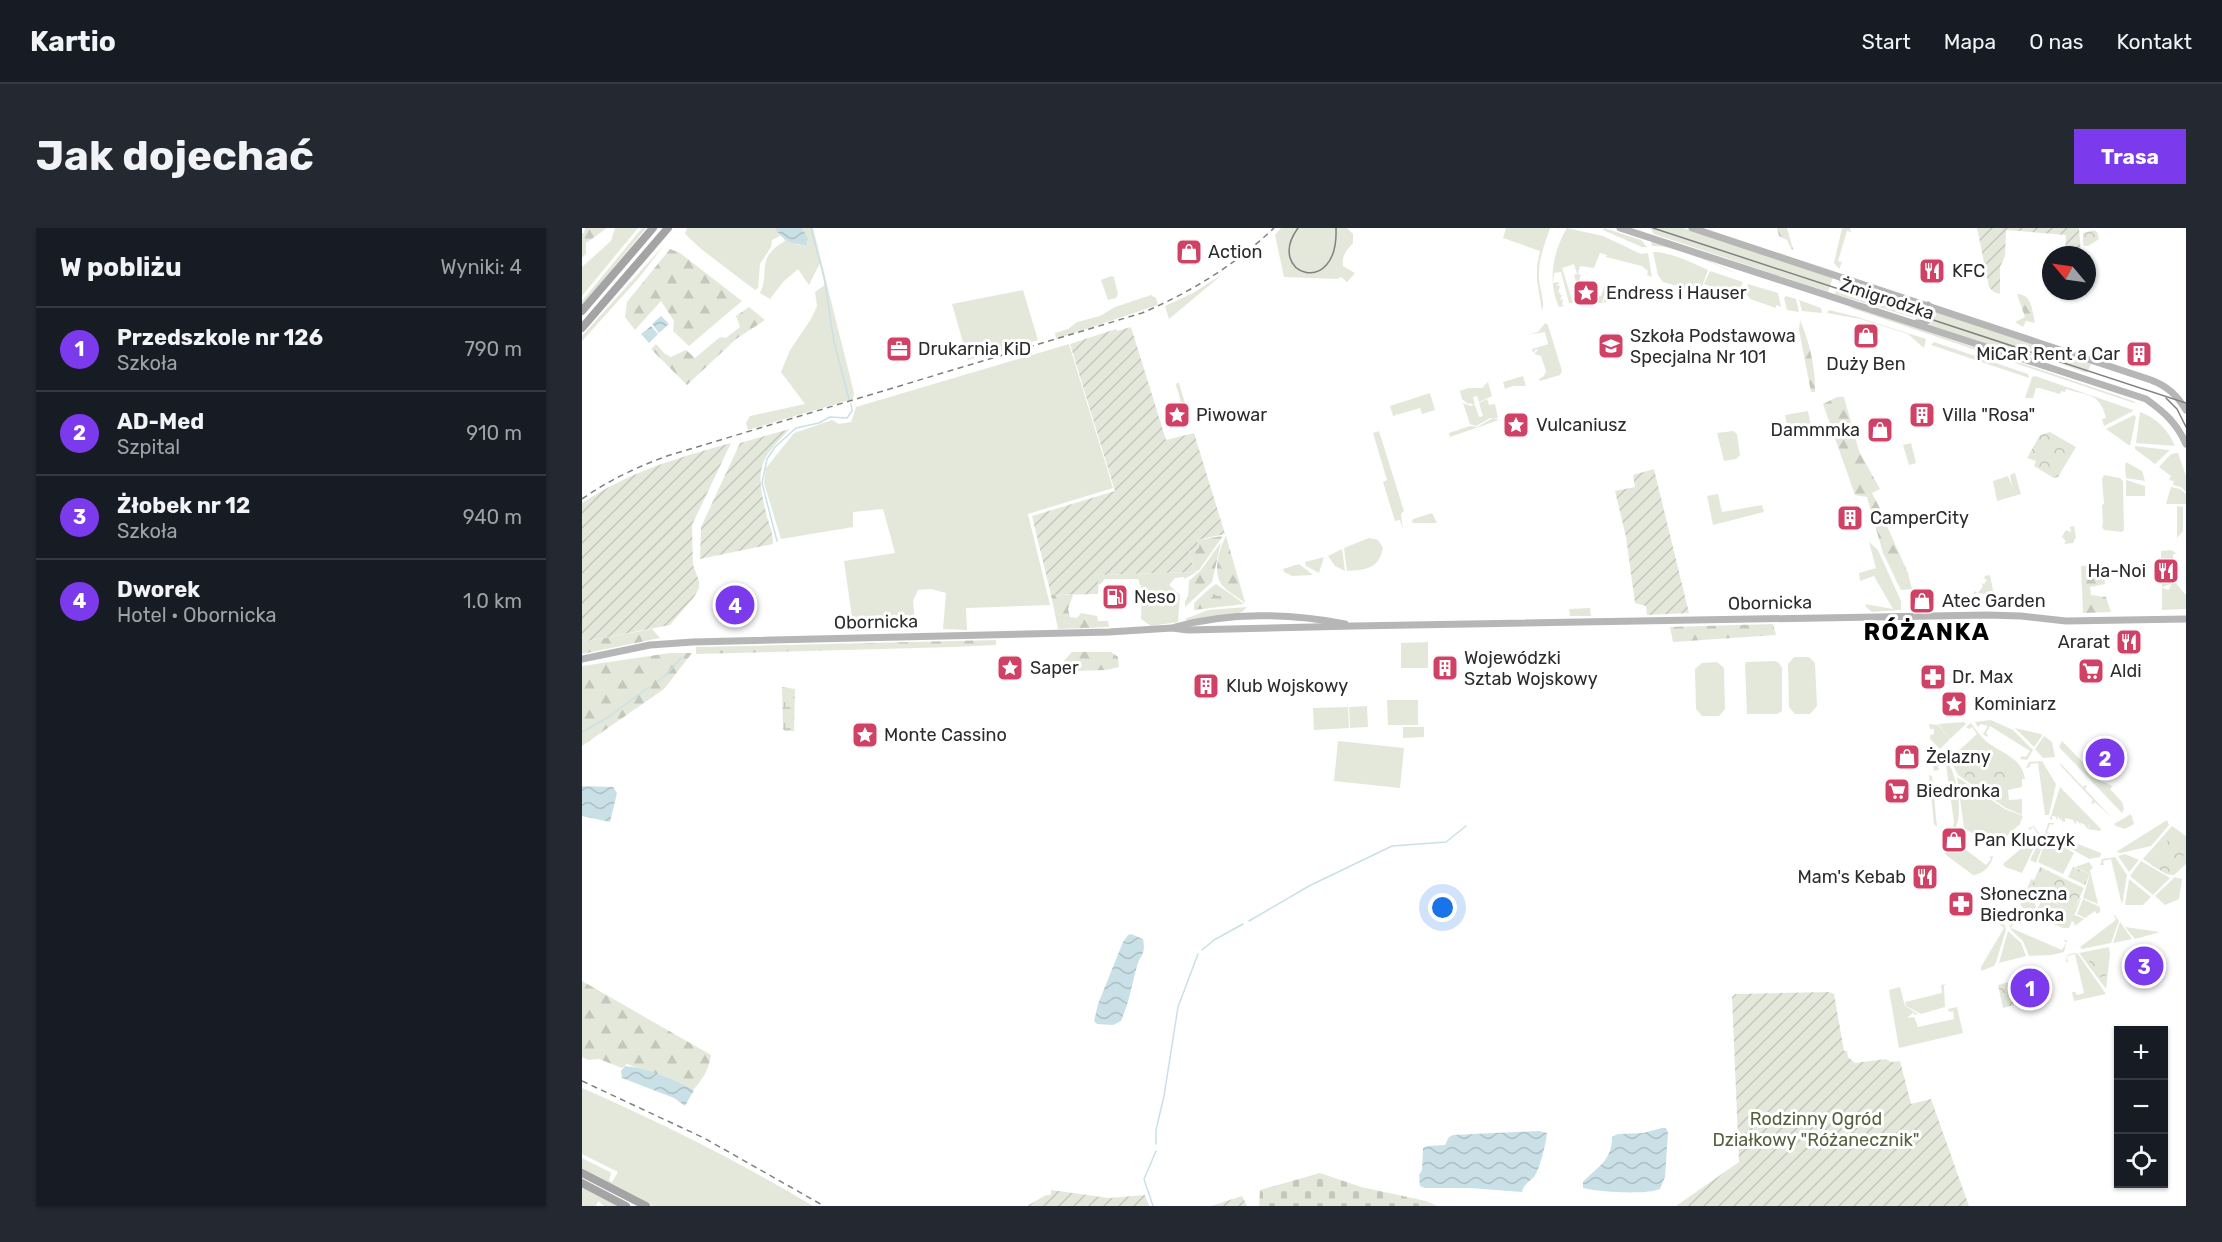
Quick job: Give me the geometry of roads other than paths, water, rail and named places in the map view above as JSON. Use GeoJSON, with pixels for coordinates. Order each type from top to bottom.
{"type":"FeatureCollection","features":[{"type":"Feature","properties":{"kind":"main road"},"geometry":{"type":"LineString","coordinates":[[582,311],[653,228]]}},
{"type":"Feature","properties":{"kind":"main road"},"geometry":{"type":"LineString","coordinates":[[582,328],[668,228]]}},
{"type":"Feature","properties":{"kind":"main road","name":"Żmigrodzka"},"geometry":{"type":"LineString","coordinates":[[1620,228],[2146,399],[2170,418],[2181,432],[2186,444]]}},
{"type":"Feature","properties":{"kind":"main road"},"geometry":{"type":"LineString","coordinates":[[1646,228],[1651,237]]}},
{"type":"Feature","properties":{"kind":"main road","name":"Żmigrodzka"},"geometry":{"type":"LineString","coordinates":[[1692,228],[1928,304],[2162,384],[2175,394],[2186,410]]}},
{"type":"Feature","properties":{"kind":"main road"},"geometry":{"type":"LineString","coordinates":[[1914,323],[1924,323],[1930,319],[1932,310],[1928,304]]}},
{"type":"Feature","properties":{"kind":"main road","name":"Obornicka"},"geometry":{"type":"LineString","coordinates":[[582,659],[650,645],[684,642],[1109,632],[1172,628],[1204,621],[1258,615],[1331,621],[1354,626]]}},
{"type":"Feature","properties":{"kind":"main road","name":"Obornicka"},"geometry":{"type":"LineString","coordinates":[[1172,628],[1188,630],[1987,615],[2066,621],[2186,619]]}},
{"type":"Feature","properties":{"kind":"main road"},"geometry":{"type":"LineString","coordinates":[[582,1173],[646,1206]]}},
{"type":"Feature","properties":{"kind":"main road"},"geometry":{"type":"LineString","coordinates":[[582,1183],[627,1206]]}},
{"type":"Feature","properties":{"kind":"water"},"geometry":{"type":"Polygon","coordinates":[[[775,228],[802,228],[808,239],[807,245],[788,241],[775,228]]]}},
{"type":"Feature","properties":{"kind":"water"},"geometry":{"type":"Polygon","coordinates":[[[661,316],[669,324],[659,333],[652,324],[661,316]]]}},
{"type":"Feature","properties":{"kind":"water"},"geometry":{"type":"Polygon","coordinates":[[[651,326],[658,334],[649,343],[641,334],[651,326]]]}},
{"type":"Feature","properties":{"kind":"water"},"geometry":{"type":"Polygon","coordinates":[[[582,786],[613,787],[617,793],[610,822],[582,816],[582,786]]]}},
{"type":"Feature","properties":{"kind":"water"},"geometry":{"type":"Polygon","coordinates":[[[1131,934],[1143,939],[1144,948],[1124,1014],[1121,1021],[1113,1025],[1097,1024],[1094,1021],[1098,1004],[1123,942],[1131,934]]]}},
{"type":"Feature","properties":{"kind":"water"},"geometry":{"type":"Polygon","coordinates":[[[625,1066],[652,1072],[694,1090],[685,1106],[674,1098],[622,1078],[621,1071],[625,1066]]]}},
{"type":"Feature","properties":{"kind":"water"},"geometry":{"type":"Polygon","coordinates":[[[1666,1128],[1668,1133],[1665,1177],[1660,1189],[1645,1192],[1622,1192],[1583,1188],[1583,1182],[1607,1158],[1612,1137],[1618,1134],[1643,1133],[1666,1128]]]}},
{"type":"Feature","properties":{"kind":"water"},"geometry":{"type":"Polygon","coordinates":[[[1539,1131],[1547,1133],[1542,1156],[1534,1177],[1525,1185],[1522,1192],[1420,1186],[1419,1175],[1422,1170],[1423,1148],[1445,1145],[1449,1137],[1453,1135],[1539,1131]]]}},
{"type":"Feature","properties":{"kind":"waterway"},"geometry":{"type":"LineString","coordinates":[[811,228],[824,277],[834,342],[849,399]]}},
{"type":"Feature","properties":{"kind":"waterway"},"geometry":{"type":"LineString","coordinates":[[777,541],[762,483],[767,459],[775,447],[796,428],[819,423],[830,417],[847,418],[852,411],[851,404]]}},
{"type":"Feature","properties":{"kind":"waterway"},"geometry":{"type":"LineString","coordinates":[[658,681],[681,658]]}},
{"type":"Feature","properties":{"kind":"waterway"},"geometry":{"type":"LineString","coordinates":[[582,732],[607,718],[649,687]]}},
{"type":"Feature","properties":{"kind":"waterway"},"geometry":{"type":"LineString","coordinates":[[1249,921],[1309,886],[1392,846],[1446,842],[1466,826]]}},
{"type":"Feature","properties":{"kind":"waterway"},"geometry":{"type":"LineString","coordinates":[[1202,950],[1214,940],[1243,924]]}},
{"type":"Feature","properties":{"kind":"waterway"},"geometry":{"type":"LineString","coordinates":[[1156,1144],[1156,1130],[1164,1096],[1178,1007],[1198,954]]}},
{"type":"Feature","properties":{"kind":"waterway"},"geometry":{"type":"LineString","coordinates":[[1153,1206],[1144,1179],[1156,1151]]}},
{"type":"Feature","properties":{"kind":"tram line"},"geometry":{"type":"LineString","coordinates":[[1298,228],[1290,244],[1290,258],[1296,267],[1305,272],[1316,272],[1327,265],[1334,251],[1336,228]]}},
{"type":"Feature","properties":{"kind":"tram line"},"geometry":{"type":"LineString","coordinates":[[1653,228],[2186,403]]}},
{"type":"Feature","properties":{"kind":"tram line"},"geometry":{"type":"LineString","coordinates":[[2166,398],[2177,409],[2186,427]]}},
{"type":"Feature","properties":{"kind":"railway"},"geometry":{"type":"LineString","coordinates":[[582,499],[623,474],[667,456],[1142,313],[1178,296],[1228,266],[1274,228]]}},
{"type":"Feature","properties":{"kind":"railway"},"geometry":{"type":"LineString","coordinates":[[582,1081],[704,1138],[824,1206]]}},
{"type":"Feature","properties":{"kind":"place","name":"Action"},"geometry":{"type":"Point","coordinates":[1189,252]}},
{"type":"Feature","properties":{"kind":"place","name":"KFC"},"geometry":{"type":"Point","coordinates":[1932,271]}},
{"type":"Feature","properties":{"kind":"place","name":"Endress i Hauser"},"geometry":{"type":"Point","coordinates":[1586,293]}},
{"type":"Feature","properties":{"kind":"place","name":"Duży Ben"},"geometry":{"type":"Point","coordinates":[1866,336]}},
{"type":"Feature","properties":{"kind":"place","name":"Szkoła Podstawowa Specjalna Nr 101"},"geometry":{"type":"Point","coordinates":[1611,346]}},
{"type":"Feature","properties":{"kind":"place","name":"Drukarnia KiD"},"geometry":{"type":"Point","coordinates":[899,349]}},
{"type":"Feature","properties":{"kind":"place","name":"MiCaR Rent a Car"},"geometry":{"type":"Point","coordinates":[2139,354]}},
{"type":"Feature","properties":{"kind":"place","name":"Piwowar"},"geometry":{"type":"Point","coordinates":[1177,415]}},
{"type":"Feature","properties":{"kind":"place","name":"Villa \"Rosa\""},"geometry":{"type":"Point","coordinates":[1922,415]}},
{"type":"Feature","properties":{"kind":"place","name":"Vulcaniusz"},"geometry":{"type":"Point","coordinates":[1516,425]}},
{"type":"Feature","properties":{"kind":"place","name":"Dammmka"},"geometry":{"type":"Point","coordinates":[1880,430]}},
{"type":"Feature","properties":{"kind":"place","name":"CamperCity"},"geometry":{"type":"Point","coordinates":[1850,518]}},
{"type":"Feature","properties":{"kind":"place","name":"Ha-Noi"},"geometry":{"type":"Point","coordinates":[2166,571]}},
{"type":"Feature","properties":{"kind":"place","name":"Neso"},"geometry":{"type":"Point","coordinates":[1115,597]}},
{"type":"Feature","properties":{"kind":"place","name":"Atec Garden"},"geometry":{"type":"Point","coordinates":[1922,601]}},
{"type":"Feature","properties":{"kind":"place","name":"Dworek"},"geometry":{"type":"Point","coordinates":[735,605]}},
{"type":"Feature","properties":{"kind":"place","name":"Ararat"},"geometry":{"type":"Point","coordinates":[2129,642]}},
{"type":"Feature","properties":{"kind":"place","name":"Saper"},"geometry":{"type":"Point","coordinates":[1010,668]}},
{"type":"Feature","properties":{"kind":"place","name":"Wojewódzki Sztab Wojskowy"},"geometry":{"type":"Point","coordinates":[1445,668]}},
{"type":"Feature","properties":{"kind":"place","name":"Aldi"},"geometry":{"type":"Point","coordinates":[2091,671]}},
{"type":"Feature","properties":{"kind":"place","name":"Dr. Max"},"geometry":{"type":"Point","coordinates":[1933,677]}},
{"type":"Feature","properties":{"kind":"place","name":"Klub Wojskowy"},"geometry":{"type":"Point","coordinates":[1206,686]}},
{"type":"Feature","properties":{"kind":"place","name":"Kominiarz"},"geometry":{"type":"Point","coordinates":[1954,704]}},
{"type":"Feature","properties":{"kind":"place","name":"Monte Cassino"},"geometry":{"type":"Point","coordinates":[865,735]}},
{"type":"Feature","properties":{"kind":"place","name":"Żelazny"},"geometry":{"type":"Point","coordinates":[1907,757]}},
{"type":"Feature","properties":{"kind":"place","name":"AD-Med"},"geometry":{"type":"Point","coordinates":[2105,758]}},
{"type":"Feature","properties":{"kind":"place","name":"Biedronka"},"geometry":{"type":"Point","coordinates":[1897,791]}},
{"type":"Feature","properties":{"kind":"place","name":"Pan Kluczyk"},"geometry":{"type":"Point","coordinates":[1954,840]}},
{"type":"Feature","properties":{"kind":"place","name":"Mam's Kebab"},"geometry":{"type":"Point","coordinates":[1925,877]}},
{"type":"Feature","properties":{"kind":"place","name":"Słoneczna Biedronka"},"geometry":{"type":"Point","coordinates":[1961,904]}},
{"type":"Feature","properties":{"kind":"place","name":"Żłobek nr 12"},"geometry":{"type":"Point","coordinates":[2144,966]}},
{"type":"Feature","properties":{"kind":"place","name":"Przedszkole nr 126"},"geometry":{"type":"Point","coordinates":[2030,988]}},
{"type":"Feature","properties":{"kind":"district","name":"RÓŻANKA"},"geometry":{"type":"Point","coordinates":[1927,632]}},
{"type":"Feature","properties":{"kind":"park label","name":"Rodzinny Ogród Działkowy \"Różanecznik\""},"geometry":{"type":"Point","coordinates":[1816,1129]}}]}
